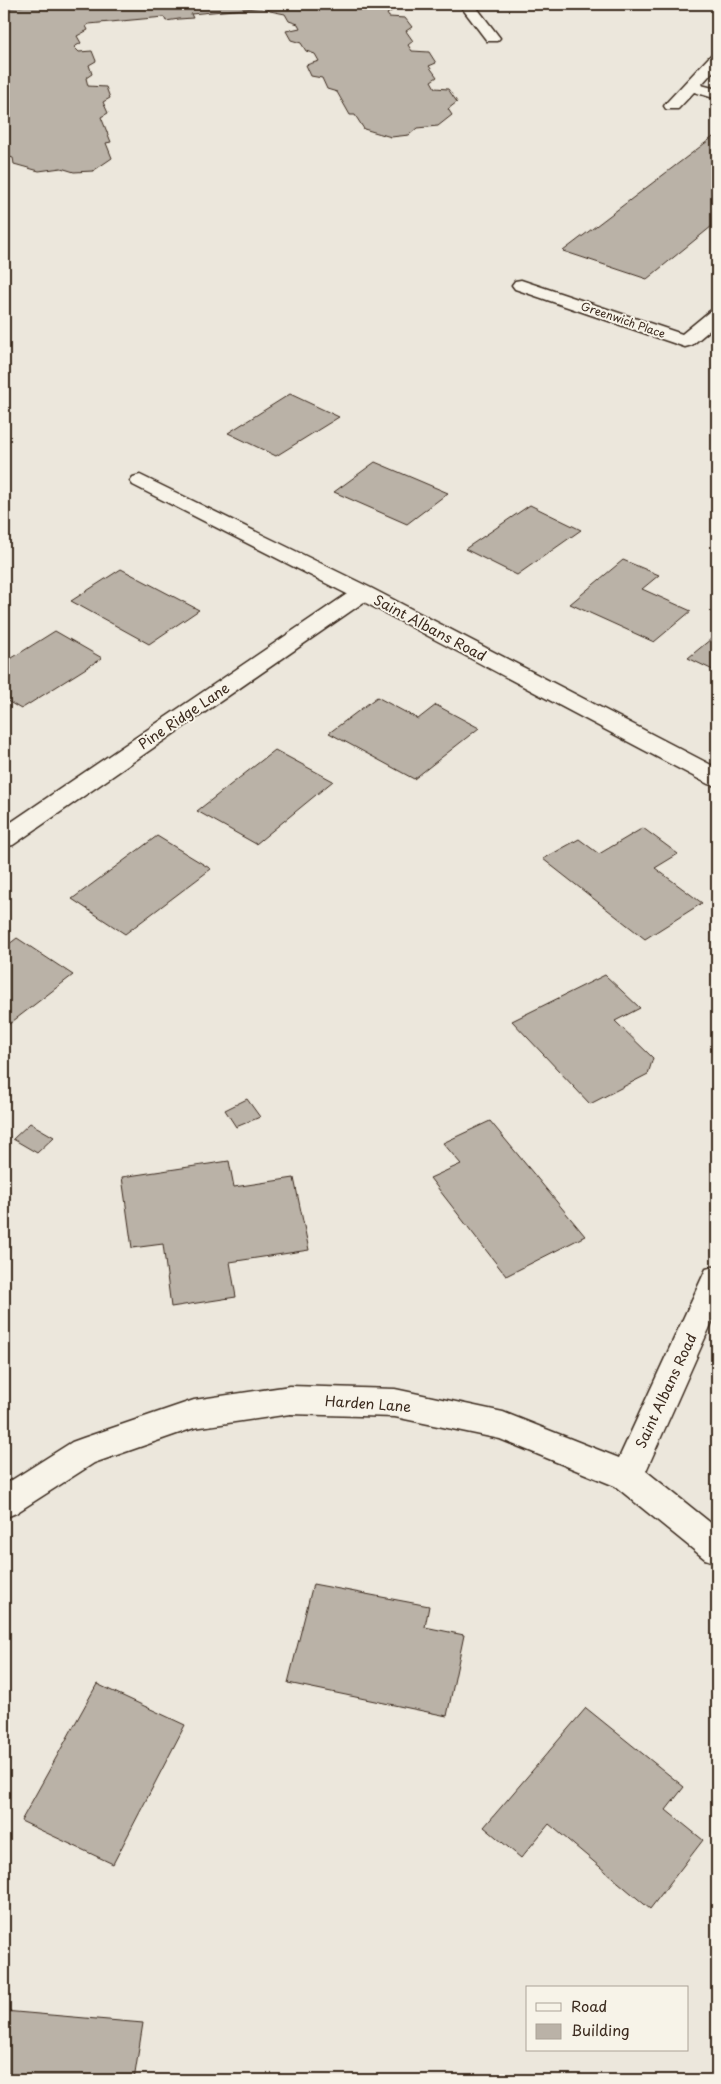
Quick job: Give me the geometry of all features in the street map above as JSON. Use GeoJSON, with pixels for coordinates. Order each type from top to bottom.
{"type":"FeatureCollection","features":[{"type":"Feature","properties":{"kind":"street"},"geometry":{"type":"LineString","coordinates":[[466,4],[492,38]]}},
{"type":"Feature","properties":{"kind":"street"},"geometry":{"type":"LineString","coordinates":[[672,106],[692,87],[717,58]]}},
{"type":"Feature","properties":{"kind":"street"},"geometry":{"type":"LineString","coordinates":[[692,87],[717,94]]}},
{"type":"Feature","properties":{"kind":"street","name":"Greenwich Place"},"geometry":{"type":"LineString","coordinates":[[521,285],[685,341],[717,315]]}},
{"type":"Feature","properties":{"kind":"street","name":"Saint Albans Road"},"geometry":{"type":"LineString","coordinates":[[140,481],[363,593],[717,778]]}},
{"type":"Feature","properties":{"kind":"street","name":"Pine Ridge Lane"},"geometry":{"type":"LineString","coordinates":[[4,839],[363,593]]}},
{"type":"Feature","properties":{"kind":"street","name":"Saint Albans Road"},"geometry":{"type":"LineString","coordinates":[[626,1476],[717,1278]]}},
{"type":"Feature","properties":{"kind":"street","name":"Harden Lane"},"geometry":{"type":"LineString","coordinates":[[4,1503],[83,1452],[194,1414],[290,1400],[395,1403],[503,1426],[626,1476],[717,1548]]}},
{"type":"Feature","properties":{"kind":"building"},"geometry":{"type":"Polygon","coordinates":[[[33,4],[389,4],[393,10],[387,14],[389,17],[405,18],[412,27],[406,31],[413,41],[408,45],[412,51],[429,52],[436,63],[429,66],[437,77],[431,81],[435,88],[448,89],[457,102],[448,109],[452,115],[438,126],[417,128],[409,135],[391,137],[364,129],[355,115],[350,115],[337,92],[327,89],[322,78],[311,76],[306,65],[319,61],[315,54],[306,51],[301,43],[291,40],[286,31],[300,28],[298,24],[289,21],[285,14],[270,11],[265,7],[191,14],[193,18],[166,21],[164,17],[89,24],[86,26],[88,30],[77,36],[81,43],[74,47],[79,52],[92,51],[96,61],[89,65],[92,74],[86,78],[88,86],[106,87],[110,98],[103,102],[108,113],[101,117],[111,142],[106,143],[112,158],[93,171],[74,172],[61,168],[39,171],[14,164],[13,158],[4,155],[4,9],[33,4]]]}},
{"type":"Feature","properties":{"kind":"building"},"geometry":{"type":"Polygon","coordinates":[[[717,134],[717,222],[647,279],[563,251],[717,134]]]}},
{"type":"Feature","properties":{"kind":"building"},"geometry":{"type":"Polygon","coordinates":[[[290,394],[339,417],[276,456],[228,433],[290,394]]]}},
{"type":"Feature","properties":{"kind":"building"},"geometry":{"type":"Polygon","coordinates":[[[375,462],[448,493],[407,524],[334,492],[375,462]]]}},
{"type":"Feature","properties":{"kind":"building"},"geometry":{"type":"Polygon","coordinates":[[[530,505],[581,530],[517,575],[465,549],[530,505]]]}},
{"type":"Feature","properties":{"kind":"building"},"geometry":{"type":"Polygon","coordinates":[[[623,560],[659,575],[642,589],[691,611],[654,642],[570,604],[623,560]]]}},
{"type":"Feature","properties":{"kind":"building"},"geometry":{"type":"Polygon","coordinates":[[[121,569],[199,610],[149,644],[71,601],[121,569]]]}},
{"type":"Feature","properties":{"kind":"building"},"geometry":{"type":"Polygon","coordinates":[[[55,631],[102,658],[21,709],[4,699],[4,663],[55,631]]]}},
{"type":"Feature","properties":{"kind":"building"},"geometry":{"type":"Polygon","coordinates":[[[717,634],[717,672],[688,658],[717,634]]]}},
{"type":"Feature","properties":{"kind":"building"},"geometry":{"type":"Polygon","coordinates":[[[377,697],[418,719],[436,705],[479,728],[414,779],[329,733],[377,697]]]}},
{"type":"Feature","properties":{"kind":"building"},"geometry":{"type":"Polygon","coordinates":[[[275,750],[333,781],[256,844],[197,811],[275,750]]]}},
{"type":"Feature","properties":{"kind":"building"},"geometry":{"type":"Polygon","coordinates":[[[643,828],[678,854],[655,868],[702,903],[645,939],[543,859],[579,839],[599,854],[643,828]]]}},
{"type":"Feature","properties":{"kind":"building"},"geometry":{"type":"Polygon","coordinates":[[[157,836],[211,869],[125,934],[72,899],[157,836]]]}},
{"type":"Feature","properties":{"kind":"building"},"geometry":{"type":"Polygon","coordinates":[[[17,938],[73,975],[4,1028],[4,948],[17,938]]]}},
{"type":"Feature","properties":{"kind":"building"},"geometry":{"type":"Polygon","coordinates":[[[605,975],[640,1008],[615,1021],[653,1058],[648,1074],[590,1104],[512,1021],[605,975]]]}},
{"type":"Feature","properties":{"kind":"building"},"geometry":{"type":"Polygon","coordinates":[[[247,1099],[260,1117],[236,1127],[225,1110],[247,1099]]]}},
{"type":"Feature","properties":{"kind":"building"},"geometry":{"type":"Polygon","coordinates":[[[490,1121],[585,1236],[506,1276],[430,1178],[461,1164],[443,1143],[490,1121]]]}},
{"type":"Feature","properties":{"kind":"building"},"geometry":{"type":"Polygon","coordinates":[[[30,1123],[54,1137],[37,1153],[13,1139],[30,1123]]]}},
{"type":"Feature","properties":{"kind":"building"},"geometry":{"type":"Polygon","coordinates":[[[229,1161],[234,1187],[294,1178],[309,1250],[230,1262],[236,1297],[171,1307],[163,1244],[132,1248],[122,1177],[229,1161]]]}},
{"type":"Feature","properties":{"kind":"building"},"geometry":{"type":"Polygon","coordinates":[[[313,1584],[429,1606],[425,1627],[464,1635],[447,1716],[288,1683],[313,1584]]]}},
{"type":"Feature","properties":{"kind":"building"},"geometry":{"type":"Polygon","coordinates":[[[97,1684],[185,1725],[113,1864],[21,1821],[97,1684]]]}},
{"type":"Feature","properties":{"kind":"building"},"geometry":{"type":"Polygon","coordinates":[[[586,1708],[684,1787],[666,1810],[703,1840],[650,1909],[549,1824],[521,1858],[484,1827],[586,1708]]]}},
{"type":"Feature","properties":{"kind":"building"},"geometry":{"type":"Polygon","coordinates":[[[4,2011],[143,2023],[134,2080],[4,2080],[4,2011]]]}}]}
